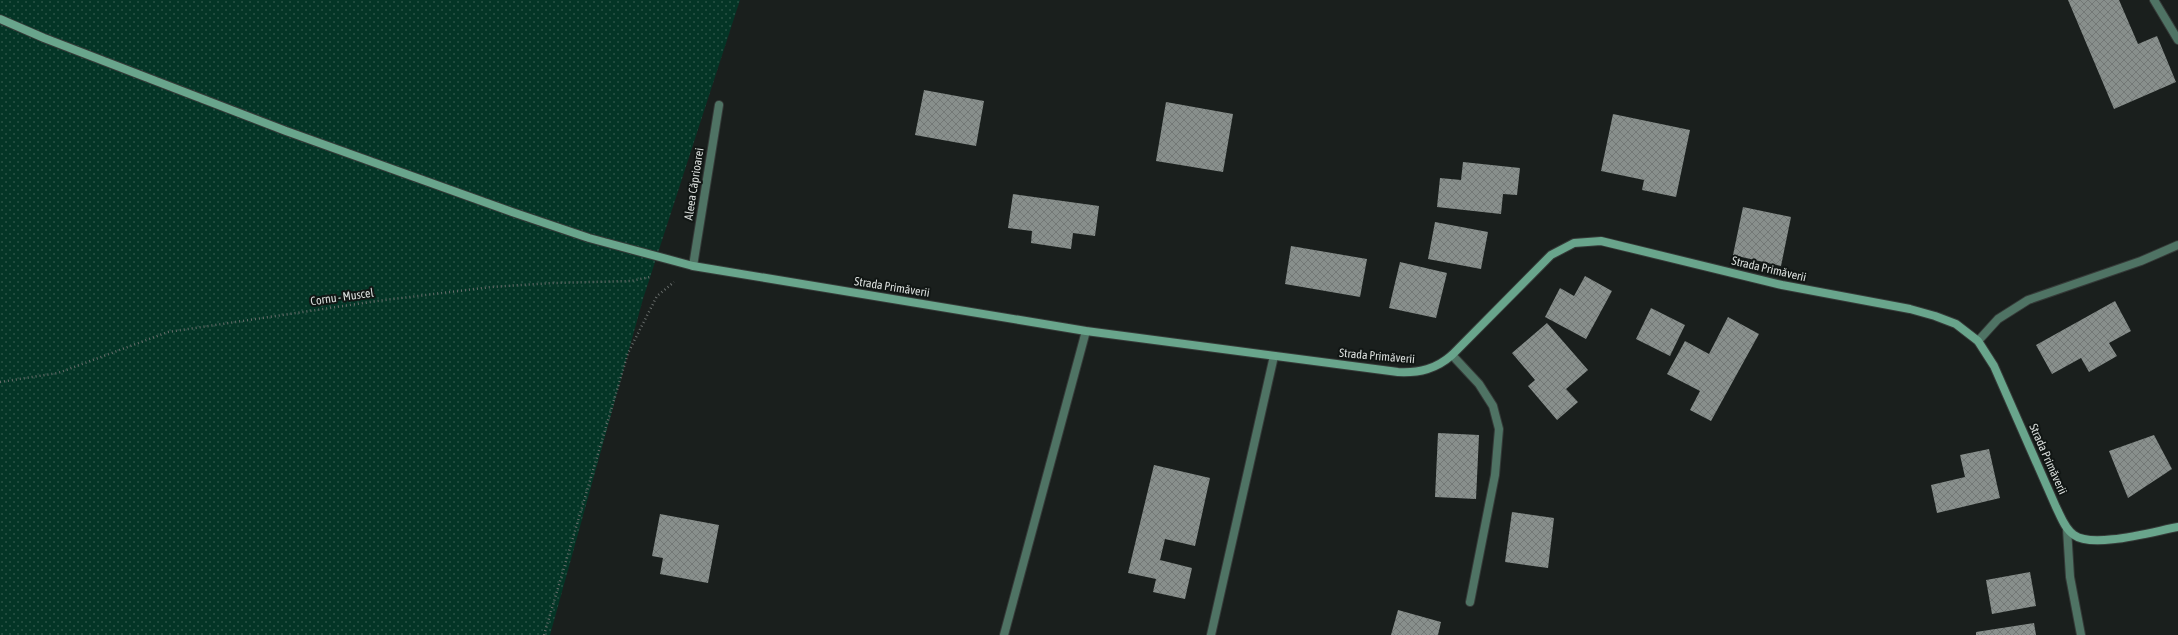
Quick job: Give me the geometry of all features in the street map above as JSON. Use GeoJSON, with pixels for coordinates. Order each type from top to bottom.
{"type":"FeatureCollection","features":[{"type":"Feature","properties":{"kind":"street"},"geometry":{"type":"LineString","coordinates":[[2154,0],[2178,40]]}},
{"type":"Feature","properties":{"kind":"street","name":"Strada Primăverii"},"geometry":{"type":"LineString","coordinates":[[0,19],[44,38],[286,131],[497,207],[589,238],[693,266],[1086,331],[1410,373],[1422,371],[1436,366],[1452,355],[1551,255],[1574,243],[1601,241],[1782,285],[1935,316],[1956,324],[1978,340],[1994,366],[2067,529]]}},
{"type":"Feature","properties":{"kind":"street","name":"Aleea Căprioarei"},"geometry":{"type":"LineString","coordinates":[[693,266],[719,105]]}},
{"type":"Feature","properties":{"kind":"street"},"geometry":{"type":"LineString","coordinates":[[1978,340],[1998,318],[2028,300],[2141,261],[2178,245]]}},
{"type":"Feature","properties":{"kind":"street"},"geometry":{"type":"LineString","coordinates":[[1004,635],[1086,331]]}},
{"type":"Feature","properties":{"kind":"street"},"geometry":{"type":"LineString","coordinates":[[1452,355],[1479,384],[1493,406],[1499,429],[1495,475],[1470,602]]}},
{"type":"Feature","properties":{"kind":"street"},"geometry":{"type":"LineString","coordinates":[[1211,635],[1274,356]]}},
{"type":"Feature","properties":{"kind":"street"},"geometry":{"type":"LineString","coordinates":[[2067,529],[2075,536],[2089,541],[2178,527]]}},
{"type":"Feature","properties":{"kind":"street"},"geometry":{"type":"LineString","coordinates":[[2067,529],[2070,577],[2081,635]]}},
{"type":"Feature","properties":{"kind":"path"},"geometry":{"type":"LineString","coordinates":[[544,635],[628,353],[656,296],[693,266]]}},
{"type":"Feature","properties":{"kind":"path","name":"Cornu - Muscel"},"geometry":{"type":"LineString","coordinates":[[0,382],[58,373],[168,332],[377,301],[491,286],[554,282],[631,281],[654,276]]}},
{"type":"Feature","properties":{"kind":"green space"},"geometry":{"type":"Polygon","coordinates":[[[0,0],[740,0],[643,299],[550,635],[0,635],[0,0]]]}},
{"type":"Feature","properties":{"kind":"building"},"geometry":{"type":"Polygon","coordinates":[[[2068,0],[2119,0],[2138,44],[2157,36],[2176,82],[2114,109],[2068,0]]]}},
{"type":"Feature","properties":{"kind":"building"},"geometry":{"type":"Polygon","coordinates":[[[924,90],[984,101],[976,146],[915,135],[924,90]]]}},
{"type":"Feature","properties":{"kind":"building"},"geometry":{"type":"Polygon","coordinates":[[[1166,102],[1233,114],[1223,172],[1156,161],[1166,102]]]}},
{"type":"Feature","properties":{"kind":"building"},"geometry":{"type":"Polygon","coordinates":[[[1613,114],[1690,130],[1676,197],[1642,190],[1644,180],[1601,171],[1613,114]]]}},
{"type":"Feature","properties":{"kind":"building"},"geometry":{"type":"Polygon","coordinates":[[[1463,162],[1520,168],[1517,195],[1503,194],[1501,214],[1437,207],[1440,178],[1461,180],[1463,162]]]}},
{"type":"Feature","properties":{"kind":"building"},"geometry":{"type":"Polygon","coordinates":[[[1013,194],[1099,206],[1095,236],[1073,233],[1071,249],[1031,243],[1032,231],[1008,228],[1013,194]]]}},
{"type":"Feature","properties":{"kind":"building"},"geometry":{"type":"Polygon","coordinates":[[[1743,207],[1791,217],[1781,266],[1733,255],[1743,207]]]}},
{"type":"Feature","properties":{"kind":"building"},"geometry":{"type":"Polygon","coordinates":[[[1435,222],[1488,232],[1481,269],[1428,259],[1435,222]]]}},
{"type":"Feature","properties":{"kind":"building"},"geometry":{"type":"Polygon","coordinates":[[[1291,246],[1367,259],[1360,297],[1285,284],[1291,246]]]}},
{"type":"Feature","properties":{"kind":"building"},"geometry":{"type":"Polygon","coordinates":[[[1400,262],[1447,273],[1436,318],[1389,308],[1400,262]]]}},
{"type":"Feature","properties":{"kind":"building"},"geometry":{"type":"Polygon","coordinates":[[[1585,276],[1612,291],[1586,339],[1545,317],[1560,288],[1574,296],[1585,276]]]}},
{"type":"Feature","properties":{"kind":"building"},"geometry":{"type":"Polygon","coordinates":[[[2115,301],[2131,331],[2109,343],[2117,356],[2089,372],[2081,358],[2052,374],[2036,345],[2115,301]]]}},
{"type":"Feature","properties":{"kind":"building"},"geometry":{"type":"Polygon","coordinates":[[[1651,308],[1685,325],[1670,356],[1636,339],[1651,308]]]}},
{"type":"Feature","properties":{"kind":"building"},"geometry":{"type":"Polygon","coordinates":[[[1728,317],[1759,334],[1711,421],[1690,410],[1700,391],[1667,374],[1685,341],[1709,354],[1728,317]]]}},
{"type":"Feature","properties":{"kind":"building"},"geometry":{"type":"Polygon","coordinates":[[[1547,323],[1588,370],[1566,389],[1578,402],[1557,420],[1528,386],[1535,380],[1512,353],[1547,323]]]}},
{"type":"Feature","properties":{"kind":"building"},"geometry":{"type":"Polygon","coordinates":[[[1438,433],[1479,435],[1476,499],[1435,497],[1438,433]]]}},
{"type":"Feature","properties":{"kind":"building"},"geometry":{"type":"Polygon","coordinates":[[[2154,435],[2172,469],[2128,498],[2109,451],[2154,435]]]}},
{"type":"Feature","properties":{"kind":"building"},"geometry":{"type":"Polygon","coordinates":[[[1989,449],[2000,498],[1937,513],[1931,485],[1965,477],[1960,455],[1989,449]]]}},
{"type":"Feature","properties":{"kind":"building"},"geometry":{"type":"Polygon","coordinates":[[[1154,465],[1210,478],[1195,546],[1165,539],[1160,560],[1192,568],[1185,599],[1153,592],[1156,579],[1128,573],[1154,465]]]}},
{"type":"Feature","properties":{"kind":"building"},"geometry":{"type":"Polygon","coordinates":[[[1512,512],[1554,518],[1548,568],[1505,562],[1512,512]]]}},
{"type":"Feature","properties":{"kind":"building"},"geometry":{"type":"Polygon","coordinates":[[[660,514],[719,525],[708,583],[660,574],[663,558],[652,556],[660,514]]]}},
{"type":"Feature","properties":{"kind":"building"},"geometry":{"type":"Polygon","coordinates":[[[2030,572],[2036,606],[1992,614],[1986,580],[2030,572]]]}},
{"type":"Feature","properties":{"kind":"building"},"geometry":{"type":"Polygon","coordinates":[[[1398,610],[1441,622],[1438,635],[1391,635],[1398,610]]]}},
{"type":"Feature","properties":{"kind":"building"},"geometry":{"type":"Polygon","coordinates":[[[2034,623],[2036,635],[1976,635],[1976,632],[2034,623]]]}}]}
